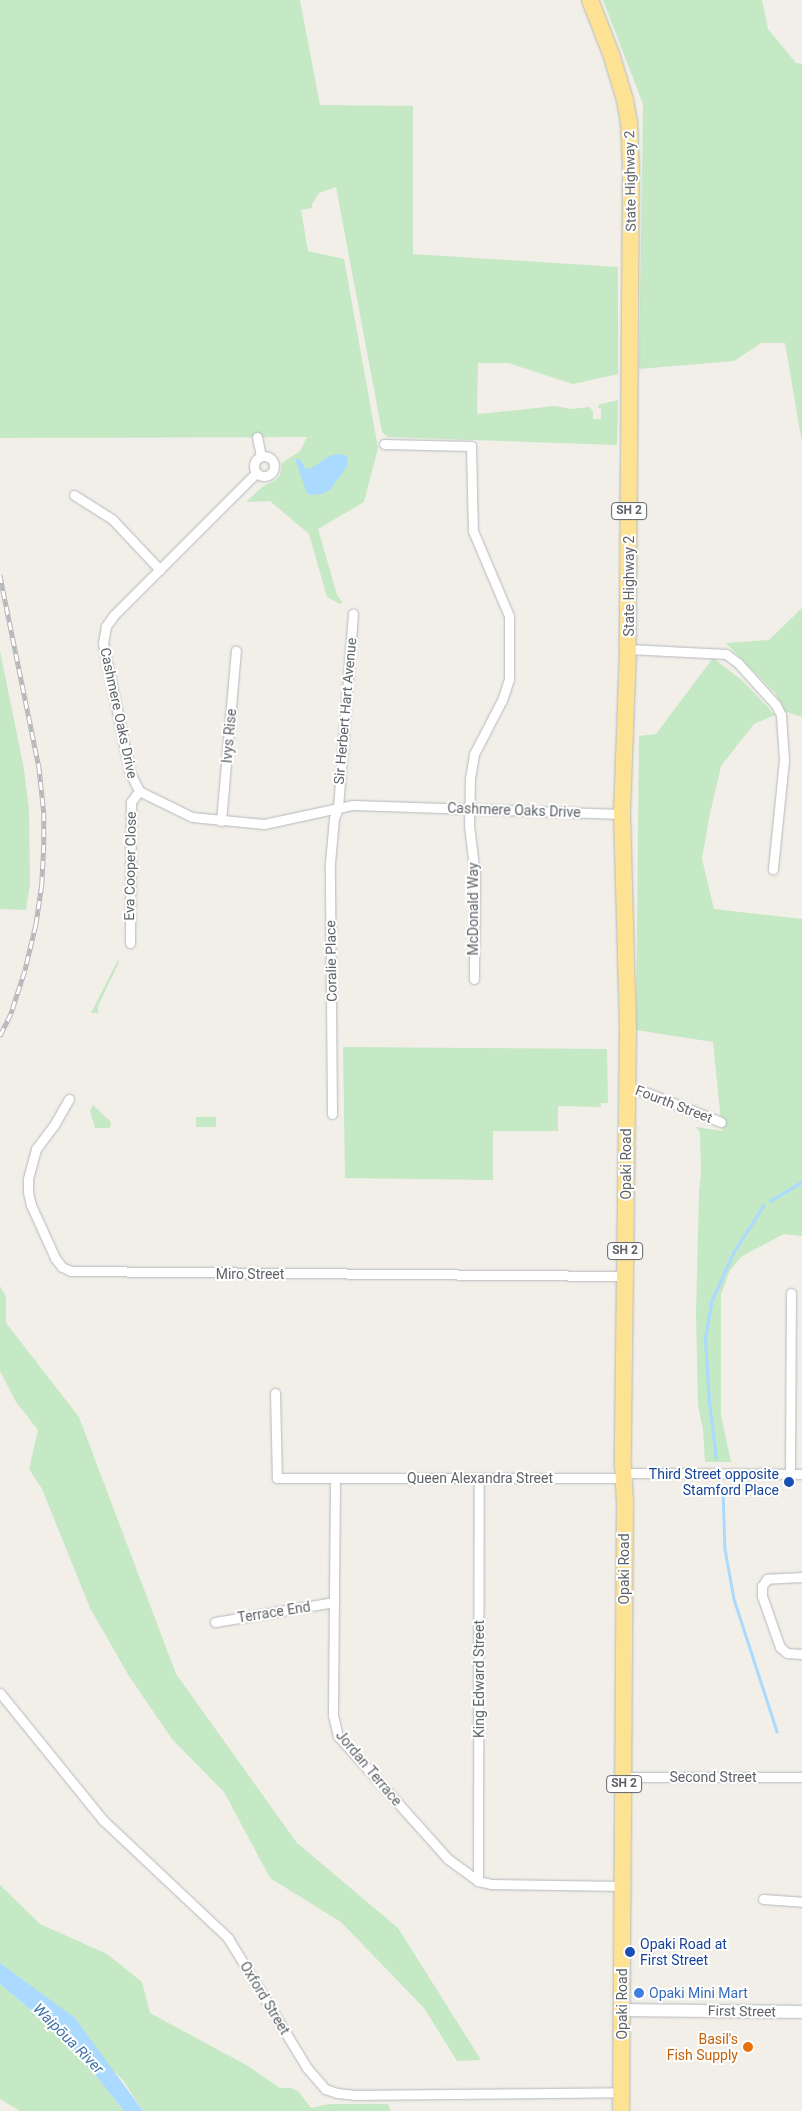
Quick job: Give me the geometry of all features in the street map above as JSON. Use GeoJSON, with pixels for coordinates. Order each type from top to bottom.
{"type":"FeatureCollection","features":[{"type":"Feature","properties":{"kind":"highway","name":"State Highway 2"},"geometry":{"type":"LineString","coordinates":[[590,0],[620,79],[629,122],[630,146],[628,649],[622,814],[628,1027]]}},
{"type":"Feature","properties":{"kind":"highway","name":"Opaki Road"},"geometry":{"type":"LineString","coordinates":[[622,2111],[626,1087],[628,1027]]}},
{"type":"Feature","properties":{"kind":"street"},"geometry":{"type":"LineString","coordinates":[[256,473],[253,464],[260,456],[257,437]]}},
{"type":"Feature","properties":{"kind":"street","name":"McDonald Way"},"geometry":{"type":"LineString","coordinates":[[384,444],[471,446],[473,531],[510,616],[510,654],[506,690],[474,754],[470,778],[469,808],[475,870],[474,979]]}},
{"type":"Feature","properties":{"kind":"street","name":"Cashmere Oaks Drive"},"geometry":{"type":"LineString","coordinates":[[260,456],[271,458],[274,468],[268,476],[256,473],[114,615],[106,626],[103,643],[130,773],[139,791],[192,818],[221,821],[273,823],[354,805],[622,814]]}},
{"type":"Feature","properties":{"kind":"street"},"geometry":{"type":"LineString","coordinates":[[74,495],[112,519],[160,570]]}},
{"type":"Feature","properties":{"kind":"street","name":"Sir Herbert Hart Avenue"},"geometry":{"type":"LineString","coordinates":[[338,808],[353,614]]}},
{"type":"Feature","properties":{"kind":"street"},"geometry":{"type":"LineString","coordinates":[[628,649],[726,654],[738,663],[776,705],[781,715],[784,760],[772,869]]}},
{"type":"Feature","properties":{"kind":"street","name":"Ivys Rise"},"geometry":{"type":"LineString","coordinates":[[221,821],[236,651]]}},
{"type":"Feature","properties":{"kind":"street","name":"Eva Cooper Close"},"geometry":{"type":"LineString","coordinates":[[130,943],[131,802],[139,791]]}},
{"type":"Feature","properties":{"kind":"street","name":"Coralie Place"},"geometry":{"type":"LineString","coordinates":[[332,1114],[330,863],[334,818],[338,808]]}},
{"type":"Feature","properties":{"kind":"street","name":"Fourth Street"},"geometry":{"type":"LineString","coordinates":[[626,1087],[640,1090],[721,1122]]}},
{"type":"Feature","properties":{"kind":"street","name":"Miro Street"},"geometry":{"type":"LineString","coordinates":[[69,1099],[54,1125],[36,1149],[28,1179],[28,1192],[31,1205],[55,1258],[62,1267],[71,1272],[625,1276]]}},
{"type":"Feature","properties":{"kind":"street"},"geometry":{"type":"LineString","coordinates":[[790,1474],[792,1293]]}},
{"type":"Feature","properties":{"kind":"street","name":"Queen Alexandra Street"},"geometry":{"type":"LineString","coordinates":[[275,1393],[277,1478],[617,1478],[632,1473],[802,1474]]}},
{"type":"Feature","properties":{"kind":"street","name":"King Edward Street"},"geometry":{"type":"LineString","coordinates":[[478,1881],[479,1478]]}},
{"type":"Feature","properties":{"kind":"street","name":"Jordan Terrace"},"geometry":{"type":"LineString","coordinates":[[335,1479],[333,1715],[338,1736],[448,1859],[478,1881],[491,1884],[622,1886]]}},
{"type":"Feature","properties":{"kind":"street"},"geometry":{"type":"LineString","coordinates":[[802,1577],[766,1579],[762,1586],[762,1596],[780,1647],[787,1653],[802,1654]]}},
{"type":"Feature","properties":{"kind":"street","name":"Terrace End"},"geometry":{"type":"LineString","coordinates":[[215,1622],[334,1602]]}},
{"type":"Feature","properties":{"kind":"street","name":"Oxford Street"},"geometry":{"type":"LineString","coordinates":[[0,1693],[104,1820],[228,1938],[307,2068],[325,2088],[338,2093],[355,2095],[622,2092]]}},
{"type":"Feature","properties":{"kind":"street","name":"Second Street"},"geometry":{"type":"LineString","coordinates":[[624,1777],[802,1777]]}},
{"type":"Feature","properties":{"kind":"street"},"geometry":{"type":"LineString","coordinates":[[763,1898],[802,1902]]}},
{"type":"Feature","properties":{"kind":"street","name":"First Street"},"geometry":{"type":"LineString","coordinates":[[622,2010],[802,2012]]}},
{"type":"Feature","properties":{"kind":"green space"},"geometry":{"type":"Polygon","coordinates":[[[0,0],[300,0],[320,105],[413,106],[413,254],[618,267],[618,374],[573,384],[508,363],[478,363],[477,412],[478,414],[555,406],[572,409],[589,407],[593,411],[593,419],[601,419],[601,408],[598,408],[598,405],[618,400],[617,445],[388,437],[382,432],[336,187],[319,193],[312,204],[312,208],[301,210],[308,251],[344,259],[378,448],[364,502],[318,529],[337,595],[342,602],[340,604],[327,597],[309,534],[270,501],[246,502],[263,486],[276,480],[280,475],[282,463],[300,451],[307,437],[0,438],[0,0]]]}},
{"type":"Feature","properties":{"kind":"green space"},"geometry":{"type":"Polygon","coordinates":[[[603,0],[762,0],[768,29],[796,63],[802,64],[802,443],[785,343],[761,343],[734,361],[639,369],[643,104],[603,0]]]}},
{"type":"Feature","properties":{"kind":"green space"},"geometry":{"type":"Polygon","coordinates":[[[802,608],[802,717],[784,711],[776,694],[726,643],[769,640],[802,608]]]}},
{"type":"Feature","properties":{"kind":"green space"},"geometry":{"type":"Polygon","coordinates":[[[0,651],[24,769],[29,810],[30,884],[26,910],[0,909],[0,651]]]}},
{"type":"Feature","properties":{"kind":"green space"},"geometry":{"type":"Polygon","coordinates":[[[713,658],[744,682],[775,715],[754,724],[721,766],[702,859],[714,909],[802,919],[802,1236],[784,1234],[742,1256],[730,1270],[721,1294],[721,1415],[731,1462],[705,1462],[703,1429],[698,1406],[696,1313],[701,1174],[700,1133],[696,1127],[722,1131],[713,1042],[636,1030],[639,736],[656,734],[713,658]]]}},
{"type":"Feature","properties":{"kind":"green space"},"geometry":{"type":"Polygon","coordinates":[[[118,960],[119,962],[98,1006],[98,1013],[91,1013],[118,960]]]}},
{"type":"Feature","properties":{"kind":"green space"},"geometry":{"type":"Polygon","coordinates":[[[343,1047],[607,1049],[608,1103],[601,1103],[601,1107],[558,1106],[558,1131],[493,1131],[493,1180],[345,1178],[343,1047]]]}},
{"type":"Feature","properties":{"kind":"green space"},"geometry":{"type":"Polygon","coordinates":[[[93,1105],[111,1122],[110,1128],[95,1128],[90,1111],[93,1105]]]}},
{"type":"Feature","properties":{"kind":"green space"},"geometry":{"type":"Polygon","coordinates":[[[196,1117],[216,1117],[216,1127],[196,1127],[196,1117]]]}},
{"type":"Feature","properties":{"kind":"green space"},"geometry":{"type":"Polygon","coordinates":[[[0,1286],[6,1297],[6,1323],[79,1417],[176,1674],[297,1843],[398,1928],[481,2060],[457,2061],[424,2008],[341,1922],[270,1878],[224,1792],[172,1739],[129,1676],[90,1608],[42,1489],[29,1469],[38,1430],[16,1402],[0,1371],[0,1286]]]}},
{"type":"Feature","properties":{"kind":"green space"},"geometry":{"type":"Polygon","coordinates":[[[0,1885],[40,1924],[107,1954],[142,1982],[150,2013],[248,2066],[280,2088],[291,2088],[298,2091],[311,2108],[330,2104],[388,2104],[391,2111],[143,2111],[123,2080],[0,1963],[0,1885]]]}},
{"type":"Feature","properties":{"kind":"green space"},"geometry":{"type":"Polygon","coordinates":[[[0,1984],[68,2041],[124,2111],[20,2111],[0,2099],[0,1984]]]}},
{"type":"Feature","properties":{"kind":"water"},"geometry":{"type":"Polygon","coordinates":[[[342,454],[347,457],[348,465],[330,490],[322,494],[312,495],[307,493],[295,459],[300,459],[305,468],[310,469],[331,455],[342,454]]]}},
{"type":"Feature","properties":{"kind":"water","name":"Waipōua River"},"geometry":{"type":"Polygon","coordinates":[[[0,1963],[75,2018],[143,2111],[124,2111],[68,2041],[0,1984],[0,1963]]]}},
{"type":"Feature","properties":{"kind":"waterway"},"geometry":{"type":"LineString","coordinates":[[770,1201],[802,1182]]}},
{"type":"Feature","properties":{"kind":"waterway"},"geometry":{"type":"LineString","coordinates":[[716,1459],[709,1402],[705,1338],[712,1300],[733,1253],[763,1206]]}},
{"type":"Feature","properties":{"kind":"waterway"},"geometry":{"type":"LineString","coordinates":[[723,1490],[725,1549],[734,1599],[777,1731]]}},
{"type":"Feature","properties":{"kind":"railway"},"geometry":{"type":"LineString","coordinates":[[0,575],[39,766],[44,813],[42,885],[36,925],[25,971],[11,1014],[0,1037]]}},
{"type":"Feature","properties":{"kind":"place","name":"Third Street opposite Stamford Place"},"geometry":{"type":"Point","coordinates":[789,1482]}},
{"type":"Feature","properties":{"kind":"place","name":"Opaki Road at First Street"},"geometry":{"type":"Point","coordinates":[630,1952]}},
{"type":"Feature","properties":{"kind":"place","name":"Opaki Mini Mart"},"geometry":{"type":"Point","coordinates":[639,1993]}},
{"type":"Feature","properties":{"kind":"place","name":"Basil's Fish Supply"},"geometry":{"type":"Point","coordinates":[748,2047]}}]}
